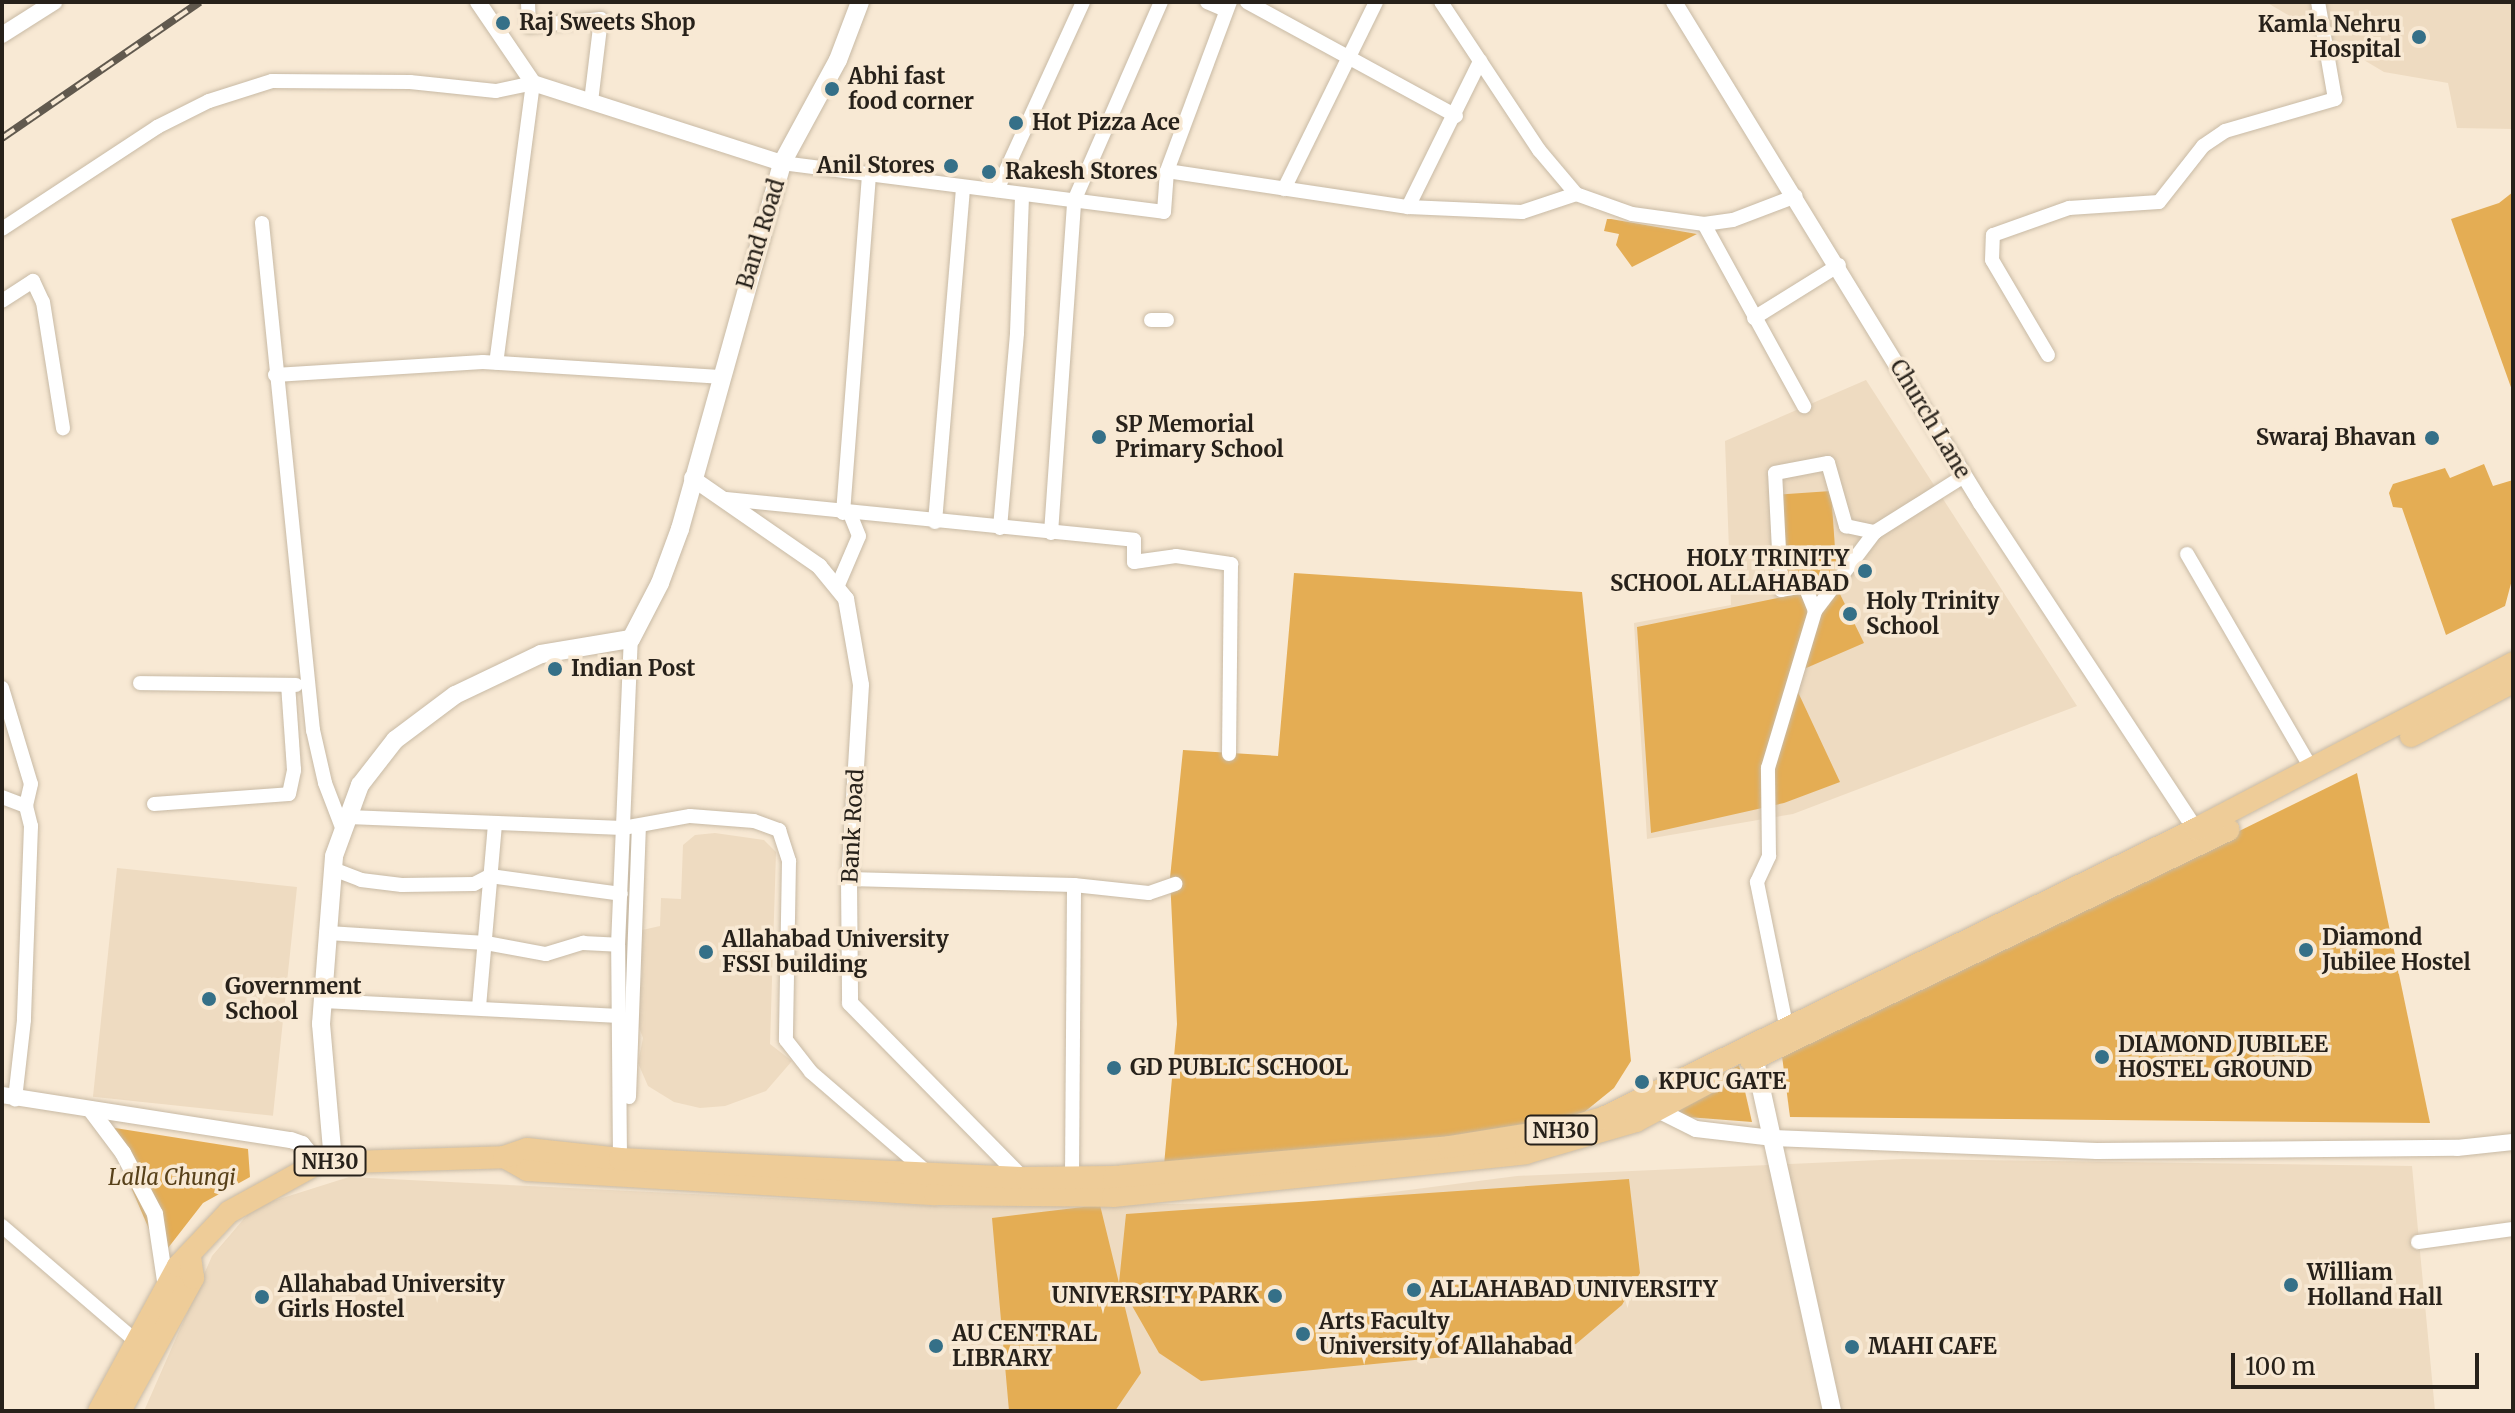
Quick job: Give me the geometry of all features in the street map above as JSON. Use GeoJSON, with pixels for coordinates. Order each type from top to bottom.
{"type":"FeatureCollection","features":[{"type":"Feature","properties":{"kind":"highway","name":"NH30"},"geometry":{"type":"LineString","coordinates":[[99,1411],[178,1266],[190,1257],[229,1212],[325,1162],[504,1157],[527,1149],[620,1159],[928,1173],[1027,1186],[1072,1178],[1449,1147],[1568,1128],[1603,1118],[1753,1051],[1786,1025],[2200,836],[2312,770],[2513,663]]}},
{"type":"Feature","properties":{"kind":"highway"},"geometry":{"type":"LineString","coordinates":[[504,1157],[527,1170],[935,1194],[1027,1186],[1113,1196],[1512,1155],[1601,1135],[1658,1110],[1753,1051],[2513,682]]}},
{"type":"Feature","properties":{"kind":"highway"},"geometry":{"type":"LineString","coordinates":[[120,1411],[193,1278],[190,1257]]}},
{"type":"Feature","properties":{"kind":"main road","name":"Band Road"},"geometry":{"type":"LineString","coordinates":[[631,639],[660,583],[782,163],[838,60],[860,2]]}},
{"type":"Feature","properties":{"kind":"main road"},"geometry":{"type":"LineString","coordinates":[[325,1162],[323,1001],[333,869],[360,785],[395,740],[455,695],[541,654],[631,639]]}},
{"type":"Feature","properties":{"kind":"main road"},"geometry":{"type":"LineString","coordinates":[[1753,1051],[1832,1411]]}},
{"type":"Feature","properties":{"kind":"street"},"geometry":{"type":"LineString","coordinates":[[2,35],[54,2]]}},
{"type":"Feature","properties":{"kind":"street"},"geometry":{"type":"LineString","coordinates":[[478,2],[533,83],[496,363]]}},
{"type":"Feature","properties":{"kind":"street"},"geometry":{"type":"LineString","coordinates":[[528,2],[529,26],[601,19],[591,102]]}},
{"type":"Feature","properties":{"kind":"street"},"geometry":{"type":"LineString","coordinates":[[854,2],[860,2]]}},
{"type":"Feature","properties":{"kind":"street"},"geometry":{"type":"LineString","coordinates":[[997,190],[1083,2]]}},
{"type":"Feature","properties":{"kind":"street"},"geometry":{"type":"LineString","coordinates":[[1051,533],[1074,201],[1161,2]]}},
{"type":"Feature","properties":{"kind":"street"},"geometry":{"type":"LineString","coordinates":[[2,229],[157,127],[209,101],[272,81],[410,82],[496,91],[533,83],[782,163],[869,178],[997,190],[1164,212],[1167,171],[1228,6],[1207,2]]}},
{"type":"Feature","properties":{"kind":"street"},"geometry":{"type":"LineString","coordinates":[[1247,2],[1456,116]]}},
{"type":"Feature","properties":{"kind":"street"},"geometry":{"type":"LineString","coordinates":[[1284,189],[1347,55],[1376,2]]}},
{"type":"Feature","properties":{"kind":"street"},"geometry":{"type":"LineString","coordinates":[[1441,2],[1539,150],[1576,194],[1632,214],[1704,224],[1733,220],[1796,196]]}},
{"type":"Feature","properties":{"kind":"street","name":"Church Lane"},"geometry":{"type":"LineString","coordinates":[[1674,2],[1839,265],[1964,476],[2200,836]]}},
{"type":"Feature","properties":{"kind":"street"},"geometry":{"type":"LineString","coordinates":[[2048,355],[1992,260],[1993,235],[2069,208],[2159,202],[2203,146],[2225,131],[2335,99],[2318,2]]}},
{"type":"Feature","properties":{"kind":"street"},"geometry":{"type":"LineString","coordinates":[[1408,207],[1456,116],[1480,61]]}},
{"type":"Feature","properties":{"kind":"street"},"geometry":{"type":"LineString","coordinates":[[1167,171],[1408,207],[1522,212],[1576,194]]}},
{"type":"Feature","properties":{"kind":"street"},"geometry":{"type":"LineString","coordinates":[[692,478],[726,499],[838,585],[859,536],[847,514],[869,178]]}},
{"type":"Feature","properties":{"kind":"street"},"geometry":{"type":"LineString","coordinates":[[935,522],[963,189]]}},
{"type":"Feature","properties":{"kind":"street"},"geometry":{"type":"LineString","coordinates":[[1000,528],[1018,315],[1022,194]]}},
{"type":"Feature","properties":{"kind":"street"},"geometry":{"type":"LineString","coordinates":[[262,223],[308,687],[325,783],[346,824],[631,827],[690,816],[754,821],[779,830],[789,861],[786,1040],[811,1072],[928,1173]]}},
{"type":"Feature","properties":{"kind":"street"},"geometry":{"type":"LineString","coordinates":[[1704,224],[1804,406]]}},
{"type":"Feature","properties":{"kind":"street"},"geometry":{"type":"LineString","coordinates":[[1754,318],[1839,265]]}},
{"type":"Feature","properties":{"kind":"street"},"geometry":{"type":"LineString","coordinates":[[5,294],[33,281],[43,302],[63,428]]}},
{"type":"Feature","properties":{"kind":"street"},"geometry":{"type":"LineString","coordinates":[[1151,320],[1167,320]]}},
{"type":"Feature","properties":{"kind":"street"},"geometry":{"type":"LineString","coordinates":[[275,375],[496,363],[720,377]]}},
{"type":"Feature","properties":{"kind":"street"},"geometry":{"type":"LineString","coordinates":[[1815,611],[1805,586],[1781,590],[1775,473],[1828,463],[1846,526],[1875,532]]}},
{"type":"Feature","properties":{"kind":"street"},"geometry":{"type":"LineString","coordinates":[[1786,1025],[1757,882],[1769,856],[1768,768],[1815,611],[1875,532],[1964,476]]}},
{"type":"Feature","properties":{"kind":"street"},"geometry":{"type":"LineString","coordinates":[[726,499],[847,514],[1134,540],[1134,562],[1176,556],[1231,564],[1229,754]]}},
{"type":"Feature","properties":{"kind":"street"},"geometry":{"type":"LineString","coordinates":[[2187,554],[2312,770]]}},
{"type":"Feature","properties":{"kind":"street","name":"Bank Road"},"geometry":{"type":"LineString","coordinates":[[838,585],[855,631],[861,685],[849,879],[850,1003],[874,1033],[1027,1186]]}},
{"type":"Feature","properties":{"kind":"street"},"geometry":{"type":"LineString","coordinates":[[629,1108],[631,639]]}},
{"type":"Feature","properties":{"kind":"street"},"geometry":{"type":"LineString","coordinates":[[140,683],[308,687]]}},
{"type":"Feature","properties":{"kind":"street"},"geometry":{"type":"LineString","coordinates":[[154,804],[289,794],[294,770],[288,685]]}},
{"type":"Feature","properties":{"kind":"street"},"geometry":{"type":"LineString","coordinates":[[2,688],[31,784],[26,806],[31,826],[31,877],[9,1097],[291,1140],[302,1144],[325,1162]]}},
{"type":"Feature","properties":{"kind":"street"},"geometry":{"type":"LineString","coordinates":[[2,797],[26,806]]}},
{"type":"Feature","properties":{"kind":"street"},"geometry":{"type":"LineString","coordinates":[[479,1007],[495,824]]}},
{"type":"Feature","properties":{"kind":"street"},"geometry":{"type":"LineString","coordinates":[[620,1159],[618,945],[621,894],[631,827]]}},
{"type":"Feature","properties":{"kind":"street"},"geometry":{"type":"LineString","coordinates":[[333,869],[361,880],[402,885],[474,884],[490,876],[621,894]]}},
{"type":"Feature","properties":{"kind":"street"},"geometry":{"type":"LineString","coordinates":[[849,879],[1074,885],[1149,893],[1175,884]]}},
{"type":"Feature","properties":{"kind":"street"},"geometry":{"type":"LineString","coordinates":[[1072,1178],[1074,885]]}},
{"type":"Feature","properties":{"kind":"street"},"geometry":{"type":"LineString","coordinates":[[328,933],[486,943],[546,954],[583,943],[618,945]]}},
{"type":"Feature","properties":{"kind":"street"},"geometry":{"type":"LineString","coordinates":[[323,1001],[620,1016]]}},
{"type":"Feature","properties":{"kind":"street"},"geometry":{"type":"LineString","coordinates":[[90,1109],[123,1153],[155,1214],[166,1290]]}},
{"type":"Feature","properties":{"kind":"street"},"geometry":{"type":"LineString","coordinates":[[1658,1110],[1696,1129],[1773,1138],[2097,1151],[2427,1149],[2513,1142]]}},
{"type":"Feature","properties":{"kind":"street"},"geometry":{"type":"LineString","coordinates":[[2,1226],[137,1342]]}},
{"type":"Feature","properties":{"kind":"street"},"geometry":{"type":"LineString","coordinates":[[2418,1242],[2513,1229]]}},
{"type":"Feature","properties":{"kind":"shaded area","name":"Kamla Nehru Hospital"},"geometry":{"type":"Polygon","coordinates":[[[2266,2],[2513,2],[2513,129],[2457,128],[2448,83],[2384,72],[2266,2]]]}},
{"type":"Feature","properties":{"kind":"shaded area","name":"Holy Trinity School"},"geometry":{"type":"Polygon","coordinates":[[[1866,380],[2077,706],[1793,814],[1647,839],[1634,623],[1731,605],[1725,441],[1866,380]]]}},
{"type":"Feature","properties":{"kind":"shaded area","name":"Allahabad University FSSI building"},"geometry":{"type":"Polygon","coordinates":[[[715,833],[764,840],[776,852],[770,1044],[792,1061],[766,1091],[725,1106],[700,1108],[674,1102],[648,1086],[638,1063],[643,1038],[636,1019],[642,973],[638,931],[660,926],[661,898],[681,899],[683,845],[695,835],[715,833]]]}},
{"type":"Feature","properties":{"kind":"shaded area"},"geometry":{"type":"Polygon","coordinates":[[[117,868],[297,887],[273,1116],[93,1097],[117,868]]]}},
{"type":"Feature","properties":{"kind":"shaded area","name":"Arts Faculty University of Allahabad"},"geometry":{"type":"Polygon","coordinates":[[[1903,1159],[2412,1166],[2435,1411],[144,1411],[212,1256],[254,1207],[349,1177],[953,1207],[1316,1202],[1517,1176],[1903,1159]]]}},
{"type":"Feature","properties":{"kind":"green space"},"geometry":{"type":"Polygon","coordinates":[[[2513,192],[2513,393],[2451,219],[2499,203],[2513,192]]]}},
{"type":"Feature","properties":{"kind":"green space"},"geometry":{"type":"Polygon","coordinates":[[[1607,219],[1697,234],[1632,267],[1616,245],[1619,234],[1604,231],[1607,219]]]}},
{"type":"Feature","properties":{"kind":"green space"},"geometry":{"type":"Polygon","coordinates":[[[2484,464],[2493,486],[2513,480],[2513,576],[2505,606],[2446,635],[2402,508],[2393,507],[2389,493],[2393,484],[2445,468],[2450,478],[2484,464]]]}},
{"type":"Feature","properties":{"kind":"green space"},"geometry":{"type":"Polygon","coordinates":[[[1831,491],[1837,575],[1786,578],[1780,495],[1831,491]]]}},
{"type":"Feature","properties":{"kind":"green space"},"geometry":{"type":"Polygon","coordinates":[[[1294,573],[1582,592],[1631,1061],[1614,1088],[1577,1118],[1418,1149],[1164,1165],[1177,1024],[1170,878],[1183,750],[1278,756],[1294,573]]]}},
{"type":"Feature","properties":{"kind":"green space"},"geometry":{"type":"Polygon","coordinates":[[[1836,586],[1864,643],[1790,675],[1840,782],[1784,803],[1651,833],[1637,627],[1836,586]]]}},
{"type":"Feature","properties":{"kind":"green space"},"geometry":{"type":"Polygon","coordinates":[[[2357,773],[2430,1123],[1790,1117],[1782,1056],[2357,773]]]}},
{"type":"Feature","properties":{"kind":"green space"},"geometry":{"type":"Polygon","coordinates":[[[1739,1065],[1752,1122],[1648,1114],[1739,1065]]]}},
{"type":"Feature","properties":{"kind":"green space","name":"Lalla Chungi"},"geometry":{"type":"Polygon","coordinates":[[[96,1125],[248,1149],[250,1177],[203,1203],[161,1257],[118,1157],[96,1125]]]}},
{"type":"Feature","properties":{"kind":"green space"},"geometry":{"type":"Polygon","coordinates":[[[1629,1179],[1640,1273],[1622,1305],[1576,1344],[1201,1381],[1159,1353],[1119,1283],[1126,1214],[1629,1179]]]}},
{"type":"Feature","properties":{"kind":"green space"},"geometry":{"type":"Polygon","coordinates":[[[1100,1205],[1141,1373],[1115,1411],[1009,1411],[992,1218],[1100,1205]]]}},
{"type":"Feature","properties":{"kind":"railway"},"geometry":{"type":"LineString","coordinates":[[2,138],[200,2]]}},
{"type":"Feature","properties":{"kind":"place","name":"Raj Sweets Shop"},"geometry":{"type":"Point","coordinates":[503,23]}},
{"type":"Feature","properties":{"kind":"place","name":"Kamla Nehru Hospital"},"geometry":{"type":"Point","coordinates":[2419,37]}},
{"type":"Feature","properties":{"kind":"place","name":"Abhi fast food corner"},"geometry":{"type":"Point","coordinates":[832,89]}},
{"type":"Feature","properties":{"kind":"place","name":"Hot Pizza Ace"},"geometry":{"type":"Point","coordinates":[1016,123]}},
{"type":"Feature","properties":{"kind":"place","name":"Anil Stores"},"geometry":{"type":"Point","coordinates":[951,166]}},
{"type":"Feature","properties":{"kind":"place","name":"Rakesh Stores"},"geometry":{"type":"Point","coordinates":[989,172]}},
{"type":"Feature","properties":{"kind":"place","name":"SP Memorial Primary School"},"geometry":{"type":"Point","coordinates":[1099,437]}},
{"type":"Feature","properties":{"kind":"place","name":"Swaraj Bhavan"},"geometry":{"type":"Point","coordinates":[2432,438]}},
{"type":"Feature","properties":{"kind":"place","name":"HOLY TRINITY SCHOOL ALLAHABAD"},"geometry":{"type":"Point","coordinates":[1865,571]}},
{"type":"Feature","properties":{"kind":"place","name":"Holy Trinity School"},"geometry":{"type":"Point","coordinates":[1850,614]}},
{"type":"Feature","properties":{"kind":"place","name":"Indian Post"},"geometry":{"type":"Point","coordinates":[555,669]}},
{"type":"Feature","properties":{"kind":"place","name":"Diamond Jubilee Hostel"},"geometry":{"type":"Point","coordinates":[2306,950]}},
{"type":"Feature","properties":{"kind":"place","name":"Allahabad University FSSI building"},"geometry":{"type":"Point","coordinates":[706,952]}},
{"type":"Feature","properties":{"kind":"place","name":"Government School"},"geometry":{"type":"Point","coordinates":[209,999]}},
{"type":"Feature","properties":{"kind":"place","name":"DIAMOND JUBILEE HOSTEL GROUND"},"geometry":{"type":"Point","coordinates":[2102,1057]}},
{"type":"Feature","properties":{"kind":"place","name":"GD PUBLIC SCHOOL"},"geometry":{"type":"Point","coordinates":[1114,1068]}},
{"type":"Feature","properties":{"kind":"place","name":"KPUC GATE"},"geometry":{"type":"Point","coordinates":[1642,1082]}},
{"type":"Feature","properties":{"kind":"place","name":"William Holland Hall"},"geometry":{"type":"Point","coordinates":[2291,1285]}},
{"type":"Feature","properties":{"kind":"place","name":"ALLAHABAD UNIVERSITY"},"geometry":{"type":"Point","coordinates":[1414,1290]}},
{"type":"Feature","properties":{"kind":"place","name":"UNIVERSITY PARK"},"geometry":{"type":"Point","coordinates":[1275,1296]}},
{"type":"Feature","properties":{"kind":"place","name":"Allahabad University Girls Hostel"},"geometry":{"type":"Point","coordinates":[262,1297]}},
{"type":"Feature","properties":{"kind":"place","name":"Arts Faculty University of Allahabad"},"geometry":{"type":"Point","coordinates":[1303,1334]}},
{"type":"Feature","properties":{"kind":"place","name":"AU CENTRAL LIBRARY"},"geometry":{"type":"Point","coordinates":[936,1346]}},
{"type":"Feature","properties":{"kind":"place","name":"MAHI CAFE"},"geometry":{"type":"Point","coordinates":[1852,1347]}}]}
